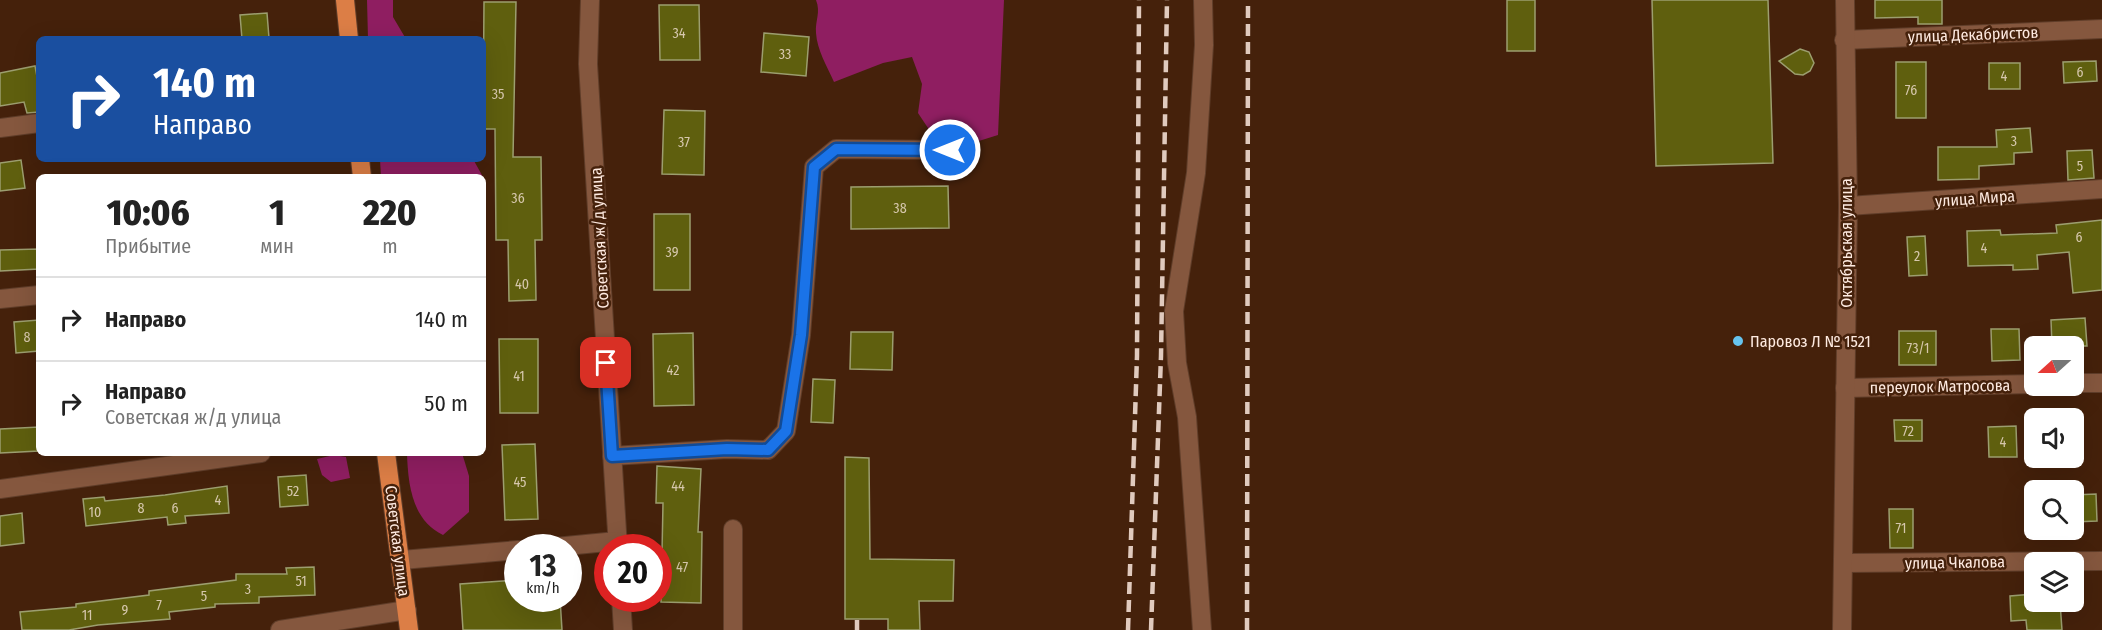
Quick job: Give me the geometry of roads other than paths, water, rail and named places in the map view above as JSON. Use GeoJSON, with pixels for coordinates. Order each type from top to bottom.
{"type":"FeatureCollection","features":[{"type":"Feature","properties":{"kind":"main road"},"geometry":{"type":"LineString","coordinates":[[345,0],[349,36]]}},
{"type":"Feature","properties":{"kind":"main road","name":"Советская улица"},"geometry":{"type":"LineString","coordinates":[[386,456],[402,560],[409,630]]}},
{"type":"Feature","properties":{"kind":"street","name":"Советская ж/д улица"},"geometry":{"type":"LineString","coordinates":[[590,0],[588,64],[616,534]]}},
{"type":"Feature","properties":{"kind":"street"},"geometry":{"type":"LineString","coordinates":[[1202,630],[1187,417],[1177,363],[1174,311],[1196,173],[1204,45],[1203,0]]}},
{"type":"Feature","properties":{"kind":"street","name":"Октябрьская улица"},"geometry":{"type":"LineString","coordinates":[[1842,630],[1848,206],[1845,0]]}},
{"type":"Feature","properties":{"kind":"street","name":"улица Декабристов"},"geometry":{"type":"LineString","coordinates":[[1844,40],[2102,29]]}},
{"type":"Feature","properties":{"kind":"street"},"geometry":{"type":"LineString","coordinates":[[0,128],[36,123]]}},
{"type":"Feature","properties":{"kind":"street"},"geometry":{"type":"LineString","coordinates":[[612,456],[727,449],[768,450],[786,431],[801,335],[814,167],[836,149],[950,150]]}},
{"type":"Feature","properties":{"kind":"street","name":"улица Мира"},"geometry":{"type":"LineString","coordinates":[[1848,206],[2102,189]]}},
{"type":"Feature","properties":{"kind":"street"},"geometry":{"type":"LineString","coordinates":[[0,299],[36,295]]}},
{"type":"Feature","properties":{"kind":"street"},"geometry":{"type":"LineString","coordinates":[[2084,383],[2102,383]]}},
{"type":"Feature","properties":{"kind":"street","name":"переулок Матросова"},"geometry":{"type":"LineString","coordinates":[[1845,388],[2024,384]]}},
{"type":"Feature","properties":{"kind":"street"},"geometry":{"type":"LineString","coordinates":[[0,489],[239,456]]}},
{"type":"Feature","properties":{"kind":"street"},"geometry":{"type":"LineString","coordinates":[[733,529],[733,630]]}},
{"type":"Feature","properties":{"kind":"street"},"geometry":{"type":"LineString","coordinates":[[402,560],[504,551]]}},
{"type":"Feature","properties":{"kind":"street","name":"улица Чкалова"},"geometry":{"type":"LineString","coordinates":[[1844,563],[2102,561]]}},
{"type":"Feature","properties":{"kind":"street"},"geometry":{"type":"LineString","coordinates":[[280,630],[407,610]]}},
{"type":"Feature","properties":{"kind":"street"},"geometry":{"type":"LineString","coordinates":[[621,612],[622,630]]}},
{"type":"Feature","properties":{"kind":"railway"},"geometry":{"type":"LineString","coordinates":[[1128,630],[1137,356],[1139,0]]}},
{"type":"Feature","properties":{"kind":"railway"},"geometry":{"type":"LineString","coordinates":[[1151,630],[1161,356],[1167,0]]}},
{"type":"Feature","properties":{"kind":"railway"},"geometry":{"type":"LineString","coordinates":[[1247,630],[1248,0]]}},
{"type":"Feature","properties":{"kind":"railway"},"geometry":{"type":"LineString","coordinates":[[857,620],[857,630]]}},
{"type":"Feature","properties":{"kind":"place","name":"Паровоз Л № 1521"},"geometry":{"type":"Point","coordinates":[1738,341]}}]}
